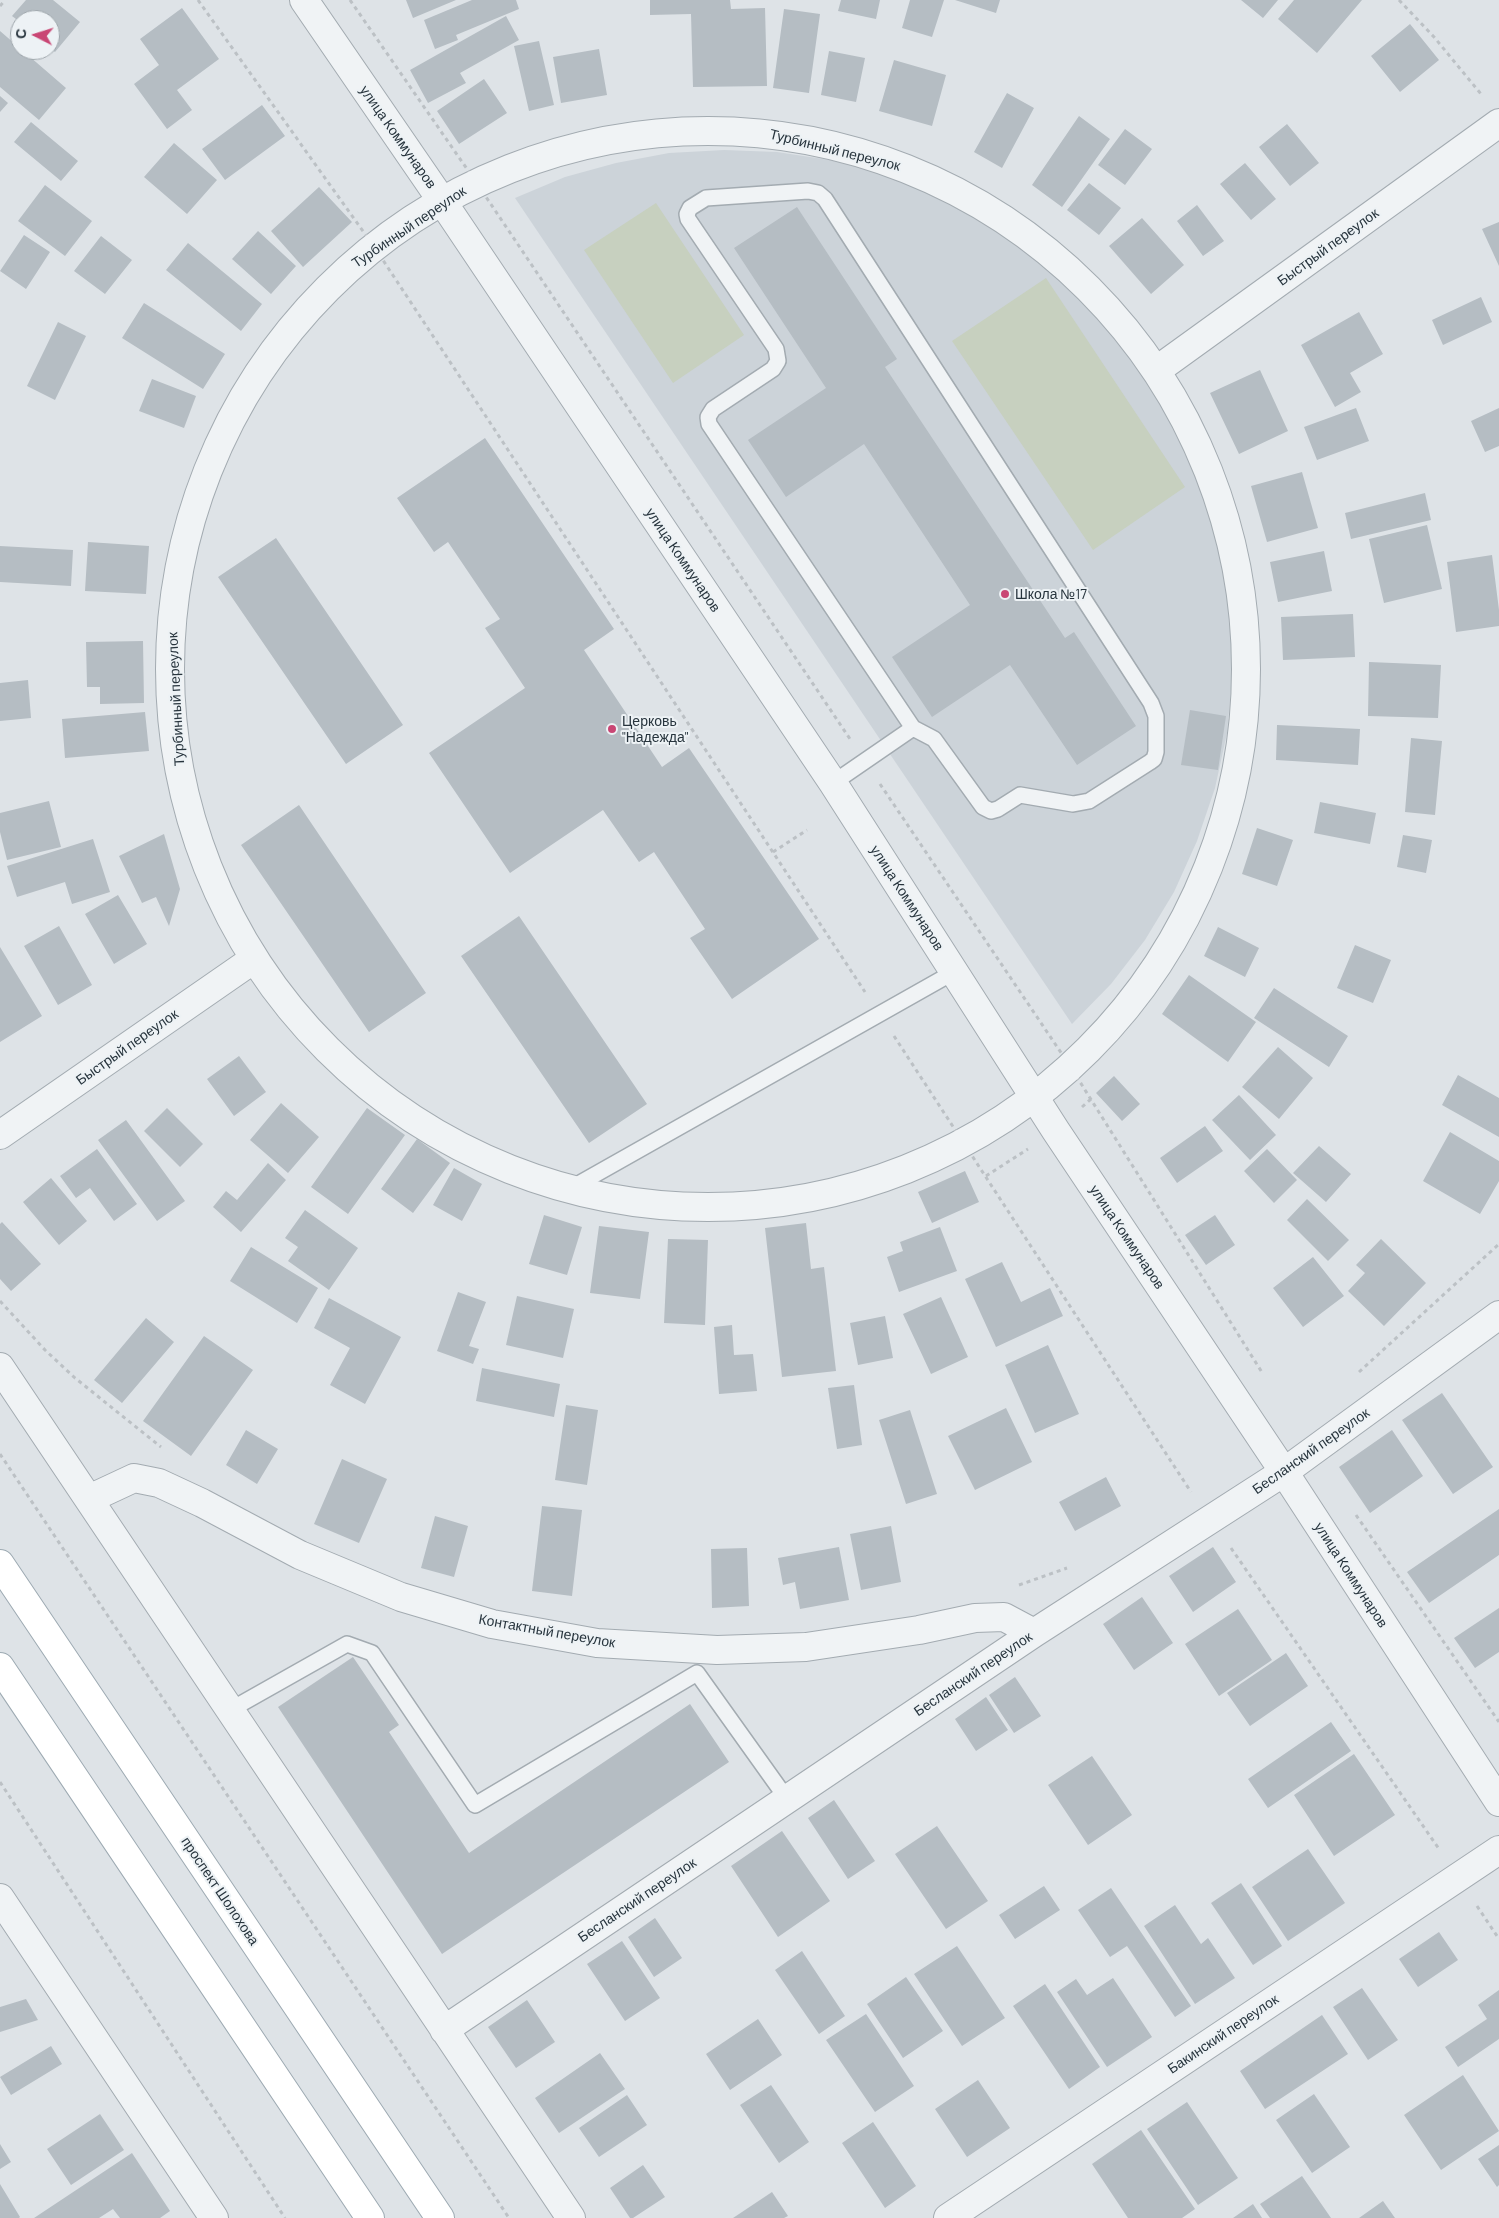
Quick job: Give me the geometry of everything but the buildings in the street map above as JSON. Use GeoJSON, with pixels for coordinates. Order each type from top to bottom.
{"type":"FeatureCollection","features":[{"type":"Feature","properties":{"kind":"main road","name":"проспект Шолохова"},"geometry":{"type":"LineString","coordinates":[[0,1564],[440,2218]]}},
{"type":"Feature","properties":{"kind":"main road"},"geometry":{"type":"LineString","coordinates":[[0,1667],[370,2218]]}},
{"type":"Feature","properties":{"kind":"street","name":"улица Коммунаров"},"geometry":{"type":"LineString","coordinates":[[304,0],[442,201],[832,783],[1034,1097],[1284,1472],[1499,1802]]}},
{"type":"Feature","properties":{"kind":"street","name":"Быстрый переулок"},"geometry":{"type":"LineString","coordinates":[[1157,370],[1492,112]]}},
{"type":"Feature","properties":{"kind":"street","name":"Турбинный переулок"},"geometry":{"type":"LineString","coordinates":[[650,132],[767,132],[902,165],[1012,223],[1104,302],[1157,370],[1192,432],[1230,533],[1246,644],[1240,753],[1214,855],[1171,946],[1098,1041],[1034,1097],[965,1144],[892,1177],[844,1192],[756,1207],[656,1207],[566,1191],[464,1151],[371,1091],[306,1029],[254,960],[206,866],[178,768],[170,638],[184,544],[220,441],[284,336],[351,265],[442,201],[476,182],[527,158],[650,132]]}},
{"type":"Feature","properties":{"kind":"street","name":"Быстрый переулок"},"geometry":{"type":"LineString","coordinates":[[0,1135],[254,960]]}},
{"type":"Feature","properties":{"kind":"street","name":"Бесланский переулок"},"geometry":{"type":"LineString","coordinates":[[444,2030],[1034,1632],[1284,1472],[1499,1315]]}},
{"type":"Feature","properties":{"kind":"street"},"geometry":{"type":"LineString","coordinates":[[0,1367],[571,2218]]}},
{"type":"Feature","properties":{"kind":"street","name":"Контактный переулок"},"geometry":{"type":"LineString","coordinates":[[89,1500],[134,1478],[159,1483],[202,1503],[300,1556],[401,1597],[492,1624],[597,1642],[717,1650],[806,1647],[919,1630],[974,1618],[1004,1617],[1034,1632]]}},
{"type":"Feature","properties":{"kind":"street","name":"Бакинский переулок"},"geometry":{"type":"LineString","coordinates":[[948,2218],[1499,1850]]}},
{"type":"Feature","properties":{"kind":"street"},"geometry":{"type":"LineString","coordinates":[[0,1898],[214,2218]]}},
{"type":"Feature","properties":{"kind":"lane"},"geometry":{"type":"LineString","coordinates":[[808,191],[818,193],[825,199],[1151,703],[1156,716],[1156,752],[1154,759],[1150,762],[1089,801],[1073,804],[1020,795],[998,809],[991,811],[983,807],[934,738],[913,728],[709,424],[708,416],[713,409],[773,369],[778,361],[776,350],[688,219],[687,214],[690,208],[706,198],[808,191]]}},
{"type":"Feature","properties":{"kind":"lane"},"geometry":{"type":"LineString","coordinates":[[832,783],[913,728]]}},
{"type":"Feature","properties":{"kind":"lane"},"geometry":{"type":"LineString","coordinates":[[566,1191],[954,972]]}},
{"type":"Feature","properties":{"kind":"lane"},"geometry":{"type":"LineString","coordinates":[[230,1710],[346,1644],[372,1653],[475,1805],[697,1674],[787,1799]]}},
{"type":"Feature","properties":{"kind":"path"},"geometry":{"type":"LineString","coordinates":[[0,6],[5,0]]}},
{"type":"Feature","properties":{"kind":"path"},"geometry":{"type":"LineString","coordinates":[[198,0],[375,248],[965,1144],[1195,1498],[1211,1518],[1499,1939]]}},
{"type":"Feature","properties":{"kind":"path"},"geometry":{"type":"LineString","coordinates":[[350,0],[476,182],[1070,1066],[1268,1382]]}},
{"type":"Feature","properties":{"kind":"path"},"geometry":{"type":"LineString","coordinates":[[1399,0],[1439,43],[1492,112]]}},
{"type":"Feature","properties":{"kind":"path"},"geometry":{"type":"LineString","coordinates":[[772,852],[807,830]]}},
{"type":"Feature","properties":{"kind":"path"},"geometry":{"type":"LineString","coordinates":[[1358,1373],[1499,1244]]}},
{"type":"Feature","properties":{"kind":"path"},"geometry":{"type":"LineString","coordinates":[[0,1301],[45,1350],[75,1378],[165,1450]]}},
{"type":"Feature","properties":{"kind":"path"},"geometry":{"type":"LineString","coordinates":[[0,1454],[509,2218]]}},
{"type":"Feature","properties":{"kind":"path"},"geometry":{"type":"LineString","coordinates":[[1352,1508],[1499,1722]]}},
{"type":"Feature","properties":{"kind":"path"},"geometry":{"type":"LineString","coordinates":[[1012,1587],[1075,1566]]}},
{"type":"Feature","properties":{"kind":"path"},"geometry":{"type":"LineString","coordinates":[[0,1782],[285,2218]]}},
{"type":"Feature","properties":{"kind":"shaded area","name":"Школа №17"},"geometry":{"type":"Polygon","coordinates":[[[724,150],[777,152],[830,160],[883,173],[933,193],[981,217],[1026,247],[1068,281],[1106,320],[1140,362],[1169,409],[1193,459],[1212,512],[1225,566],[1232,622],[1232,678],[1227,733],[1215,788],[1197,841],[1174,892],[1145,940],[1111,984],[1072,1024],[515,198],[565,177],[616,163],[669,153],[724,150]]]}},
{"type":"Feature","properties":{"kind":"green space"},"geometry":{"type":"Polygon","coordinates":[[[656,203],[744,335],[673,383],[584,250],[656,203]]]}},
{"type":"Feature","properties":{"kind":"green space"},"geometry":{"type":"Polygon","coordinates":[[[1046,278],[1185,487],[1093,550],[952,341],[1046,278]]]}},
{"type":"Feature","properties":{"kind":"place","name":"Школа №17"},"geometry":{"type":"Point","coordinates":[1005,594]}},
{"type":"Feature","properties":{"kind":"place","name":"Церковь \"Надежда\""},"geometry":{"type":"Point","coordinates":[612,729]}}]}
